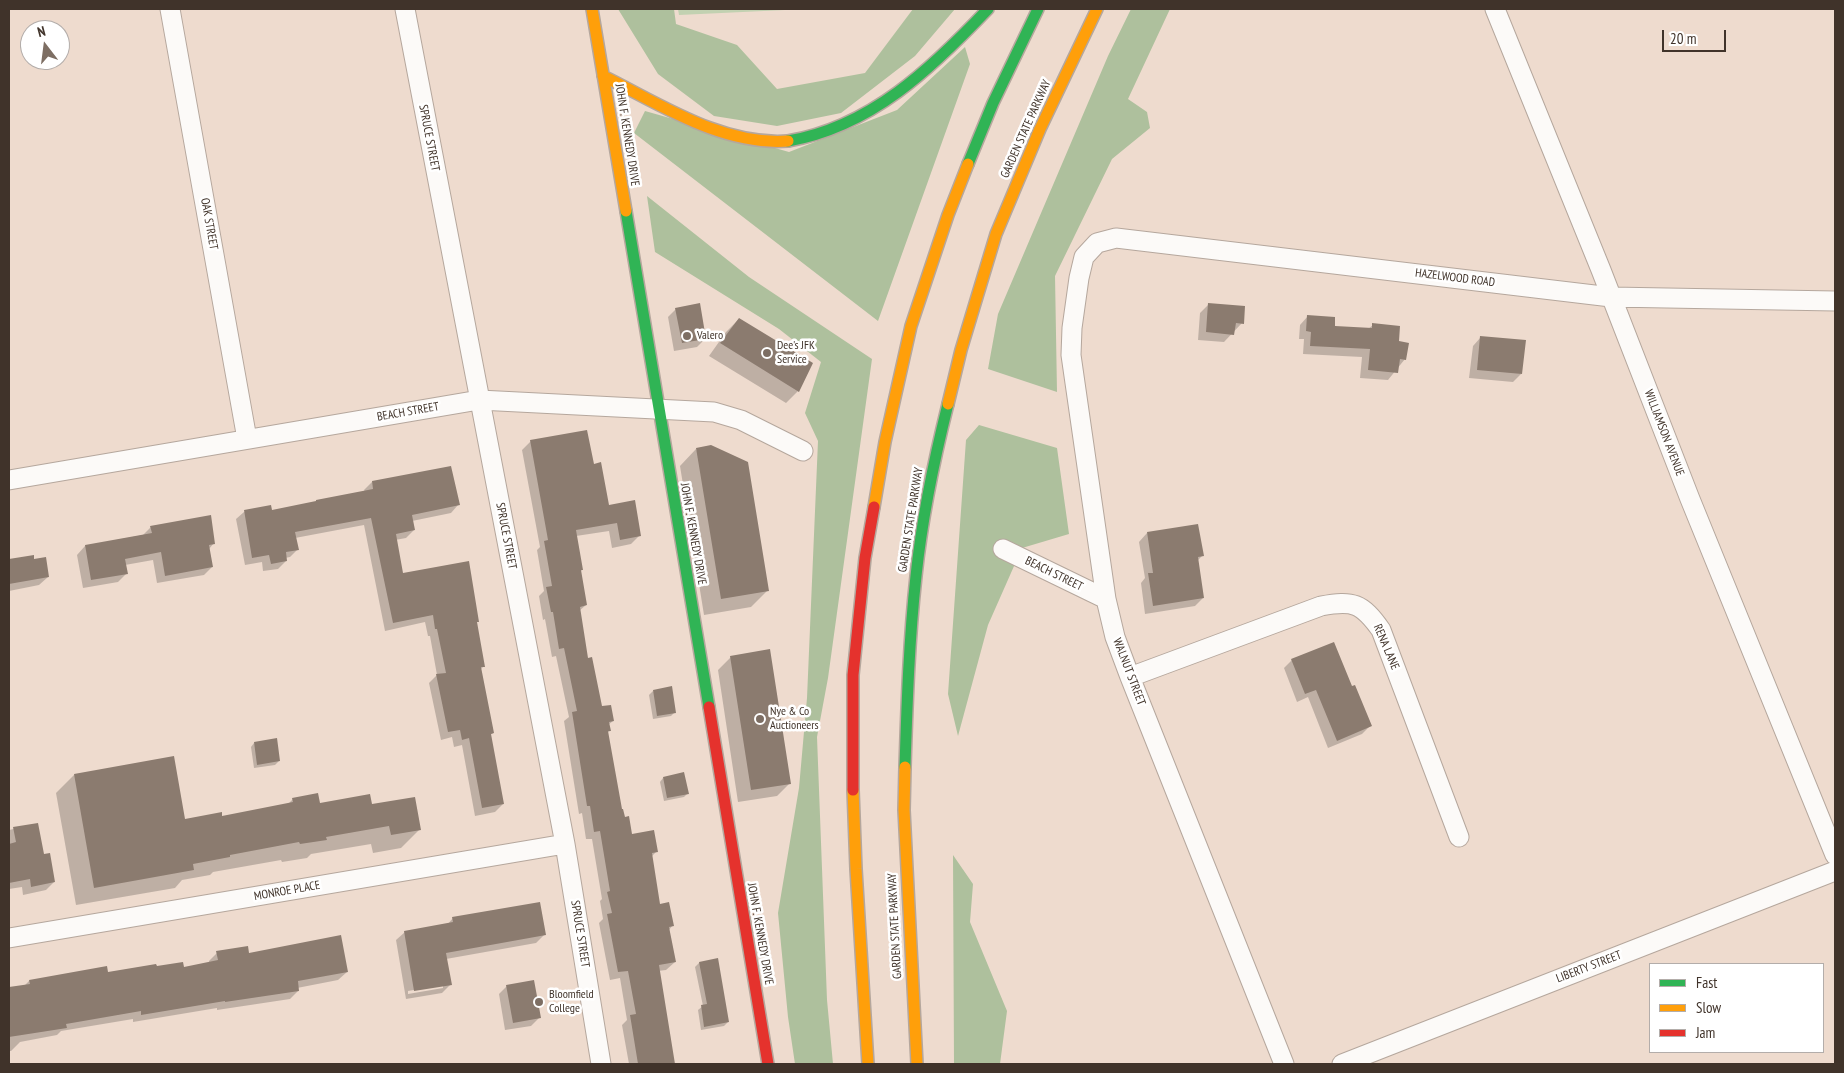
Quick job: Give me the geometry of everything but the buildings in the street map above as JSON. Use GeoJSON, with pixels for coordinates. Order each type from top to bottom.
{"type":"FeatureCollection","features":[{"type":"Feature","properties":{"kind":"main road","name":"JOHN F. KENNEDY DRIVE"},"geometry":{"type":"LineString","coordinates":[[592,9],[768,1064]]}},
{"type":"Feature","properties":{"kind":"main road"},"geometry":{"type":"LineString","coordinates":[[604,76],[704,126],[748,138],[787,141],[827,132],[866,114],[915,80],[988,9]]}},
{"type":"Feature","properties":{"kind":"main road"},"geometry":{"type":"LineString","coordinates":[[868,1064],[856,870],[853,784],[853,675],[865,558],[885,442],[911,326],[948,215],[993,103],[1038,9]]}},
{"type":"Feature","properties":{"kind":"main road","name":"GARDEN STATE PARKWAY"},"geometry":{"type":"LineString","coordinates":[[917,1064],[908,912],[904,800],[907,693],[916,575],[934,460],[961,350],[996,234],[1040,129],[1097,9]]}},
{"type":"Feature","properties":{"kind":"street","name":"OAK STREET"},"geometry":{"type":"LineString","coordinates":[[170,9],[248,439]]}},
{"type":"Feature","properties":{"kind":"street","name":"SPRUCE STREET"},"geometry":{"type":"LineString","coordinates":[[405,9],[565,844],[601,1064]]}},
{"type":"Feature","properties":{"kind":"street","name":"WILLIAMSON AVENUE"},"geometry":{"type":"LineString","coordinates":[[1495,9],[1709,547],[1835,855]]}},
{"type":"Feature","properties":{"kind":"street","name":"HAZELWOOD ROAD"},"geometry":{"type":"LineString","coordinates":[[1084,257],[1096,243],[1116,238],[1611,297],[1835,301]]}},
{"type":"Feature","properties":{"kind":"street","name":"WALNUT STREET"},"geometry":{"type":"LineString","coordinates":[[1084,257],[1075,308],[1071,355],[1106,599],[1115,637],[1284,1064]]}},
{"type":"Feature","properties":{"kind":"street","name":"BEACH STREET"},"geometry":{"type":"LineString","coordinates":[[9,480],[479,400],[714,412],[741,420],[803,451]]}},
{"type":"Feature","properties":{"kind":"street","name":"BEACH STREET"},"geometry":{"type":"LineString","coordinates":[[1003,548],[1106,599]]}},
{"type":"Feature","properties":{"kind":"street","name":"RENA LANE"},"geometry":{"type":"LineString","coordinates":[[1130,677],[1321,606],[1342,602],[1358,605],[1370,614],[1381,630],[1459,837]]}},
{"type":"Feature","properties":{"kind":"street","name":"MONROE PLACE"},"geometry":{"type":"LineString","coordinates":[[9,938],[565,844]]}},
{"type":"Feature","properties":{"kind":"street","name":"LIBERTY STREET"},"geometry":{"type":"LineString","coordinates":[[1342,1064],[1835,871]]}},
{"type":"Feature","properties":{"kind":"green space"},"geometry":{"type":"Polygon","coordinates":[[[618,9],[674,9],[676,24],[737,45],[777,89],[865,73],[913,9],[955,9],[915,56],[841,113],[777,126],[714,116],[658,74],[618,9]]]}},
{"type":"Feature","properties":{"kind":"green space"},"geometry":{"type":"Polygon","coordinates":[[[678,9],[785,9],[785,10],[679,15],[678,9]]]}},
{"type":"Feature","properties":{"kind":"green space"},"geometry":{"type":"Polygon","coordinates":[[[1131,9],[1170,9],[1128,99],[1147,112],[1150,128],[1112,159],[1055,276],[1057,392],[988,369],[998,314],[1108,56],[1131,9]]]}},
{"type":"Feature","properties":{"kind":"green space"},"geometry":{"type":"Polygon","coordinates":[[[965,47],[970,64],[878,321],[634,133],[645,111],[789,152],[897,110],[965,47]]]}},
{"type":"Feature","properties":{"kind":"green space"},"geometry":{"type":"Polygon","coordinates":[[[647,196],[749,277],[872,359],[828,678],[817,737],[827,1000],[833,1064],[795,1064],[788,1017],[778,913],[799,788],[807,698],[818,441],[805,413],[821,362],[779,329],[655,252],[647,196]]]}},
{"type":"Feature","properties":{"kind":"green space"},"geometry":{"type":"Polygon","coordinates":[[[979,425],[1057,448],[1069,534],[1022,548],[988,625],[958,736],[948,694],[966,440],[979,425]]]}},
{"type":"Feature","properties":{"kind":"green space"},"geometry":{"type":"Polygon","coordinates":[[[953,855],[973,884],[970,922],[1007,1011],[1000,1064],[954,1064],[953,855]]]}},
{"type":"Feature","properties":{"kind":"traffic: fast"},"geometry":{"type":"LineString","coordinates":[[788,141],[818,134],[846,123],[873,109],[922,73],[945,53],[988,9]]}},
{"type":"Feature","properties":{"kind":"traffic: fast"},"geometry":{"type":"LineString","coordinates":[[968,164],[993,103],[1038,9]]}},
{"type":"Feature","properties":{"kind":"traffic: fast"},"geometry":{"type":"LineString","coordinates":[[626,211],[709,707]]}},
{"type":"Feature","properties":{"kind":"traffic: fast"},"geometry":{"type":"LineString","coordinates":[[905,767],[910,648],[919,554],[929,489],[948,404]]}},
{"type":"Feature","properties":{"kind":"traffic: slow"},"geometry":{"type":"LineString","coordinates":[[592,9],[626,211]]}},
{"type":"Feature","properties":{"kind":"traffic: slow"},"geometry":{"type":"LineString","coordinates":[[948,404],[961,350],[996,234],[1040,129],[1097,9]]}},
{"type":"Feature","properties":{"kind":"traffic: slow"},"geometry":{"type":"LineString","coordinates":[[603,76],[669,110],[715,130],[763,141],[788,141]]}},
{"type":"Feature","properties":{"kind":"traffic: slow"},"geometry":{"type":"LineString","coordinates":[[874,507],[885,442],[911,326],[948,215],[968,164]]}},
{"type":"Feature","properties":{"kind":"traffic: slow"},"geometry":{"type":"LineString","coordinates":[[905,767],[904,810],[917,1064]]}},
{"type":"Feature","properties":{"kind":"traffic: slow"},"geometry":{"type":"LineString","coordinates":[[853,790],[868,1064]]}},
{"type":"Feature","properties":{"kind":"traffic: jam"},"geometry":{"type":"LineString","coordinates":[[853,790],[853,675],[865,558],[874,507]]}},
{"type":"Feature","properties":{"kind":"traffic: jam"},"geometry":{"type":"LineString","coordinates":[[709,707],[768,1064]]}},
{"type":"Feature","properties":{"kind":"place","name":"Valero"},"geometry":{"type":"Point","coordinates":[687,336]}},
{"type":"Feature","properties":{"kind":"place","name":"Dee's JFK Service"},"geometry":{"type":"Point","coordinates":[767,353]}},
{"type":"Feature","properties":{"kind":"place","name":"Nye & Co Auctioneers"},"geometry":{"type":"Point","coordinates":[760,719]}},
{"type":"Feature","properties":{"kind":"place","name":"Bloomfield College"},"geometry":{"type":"Point","coordinates":[539,1002]}}]}
